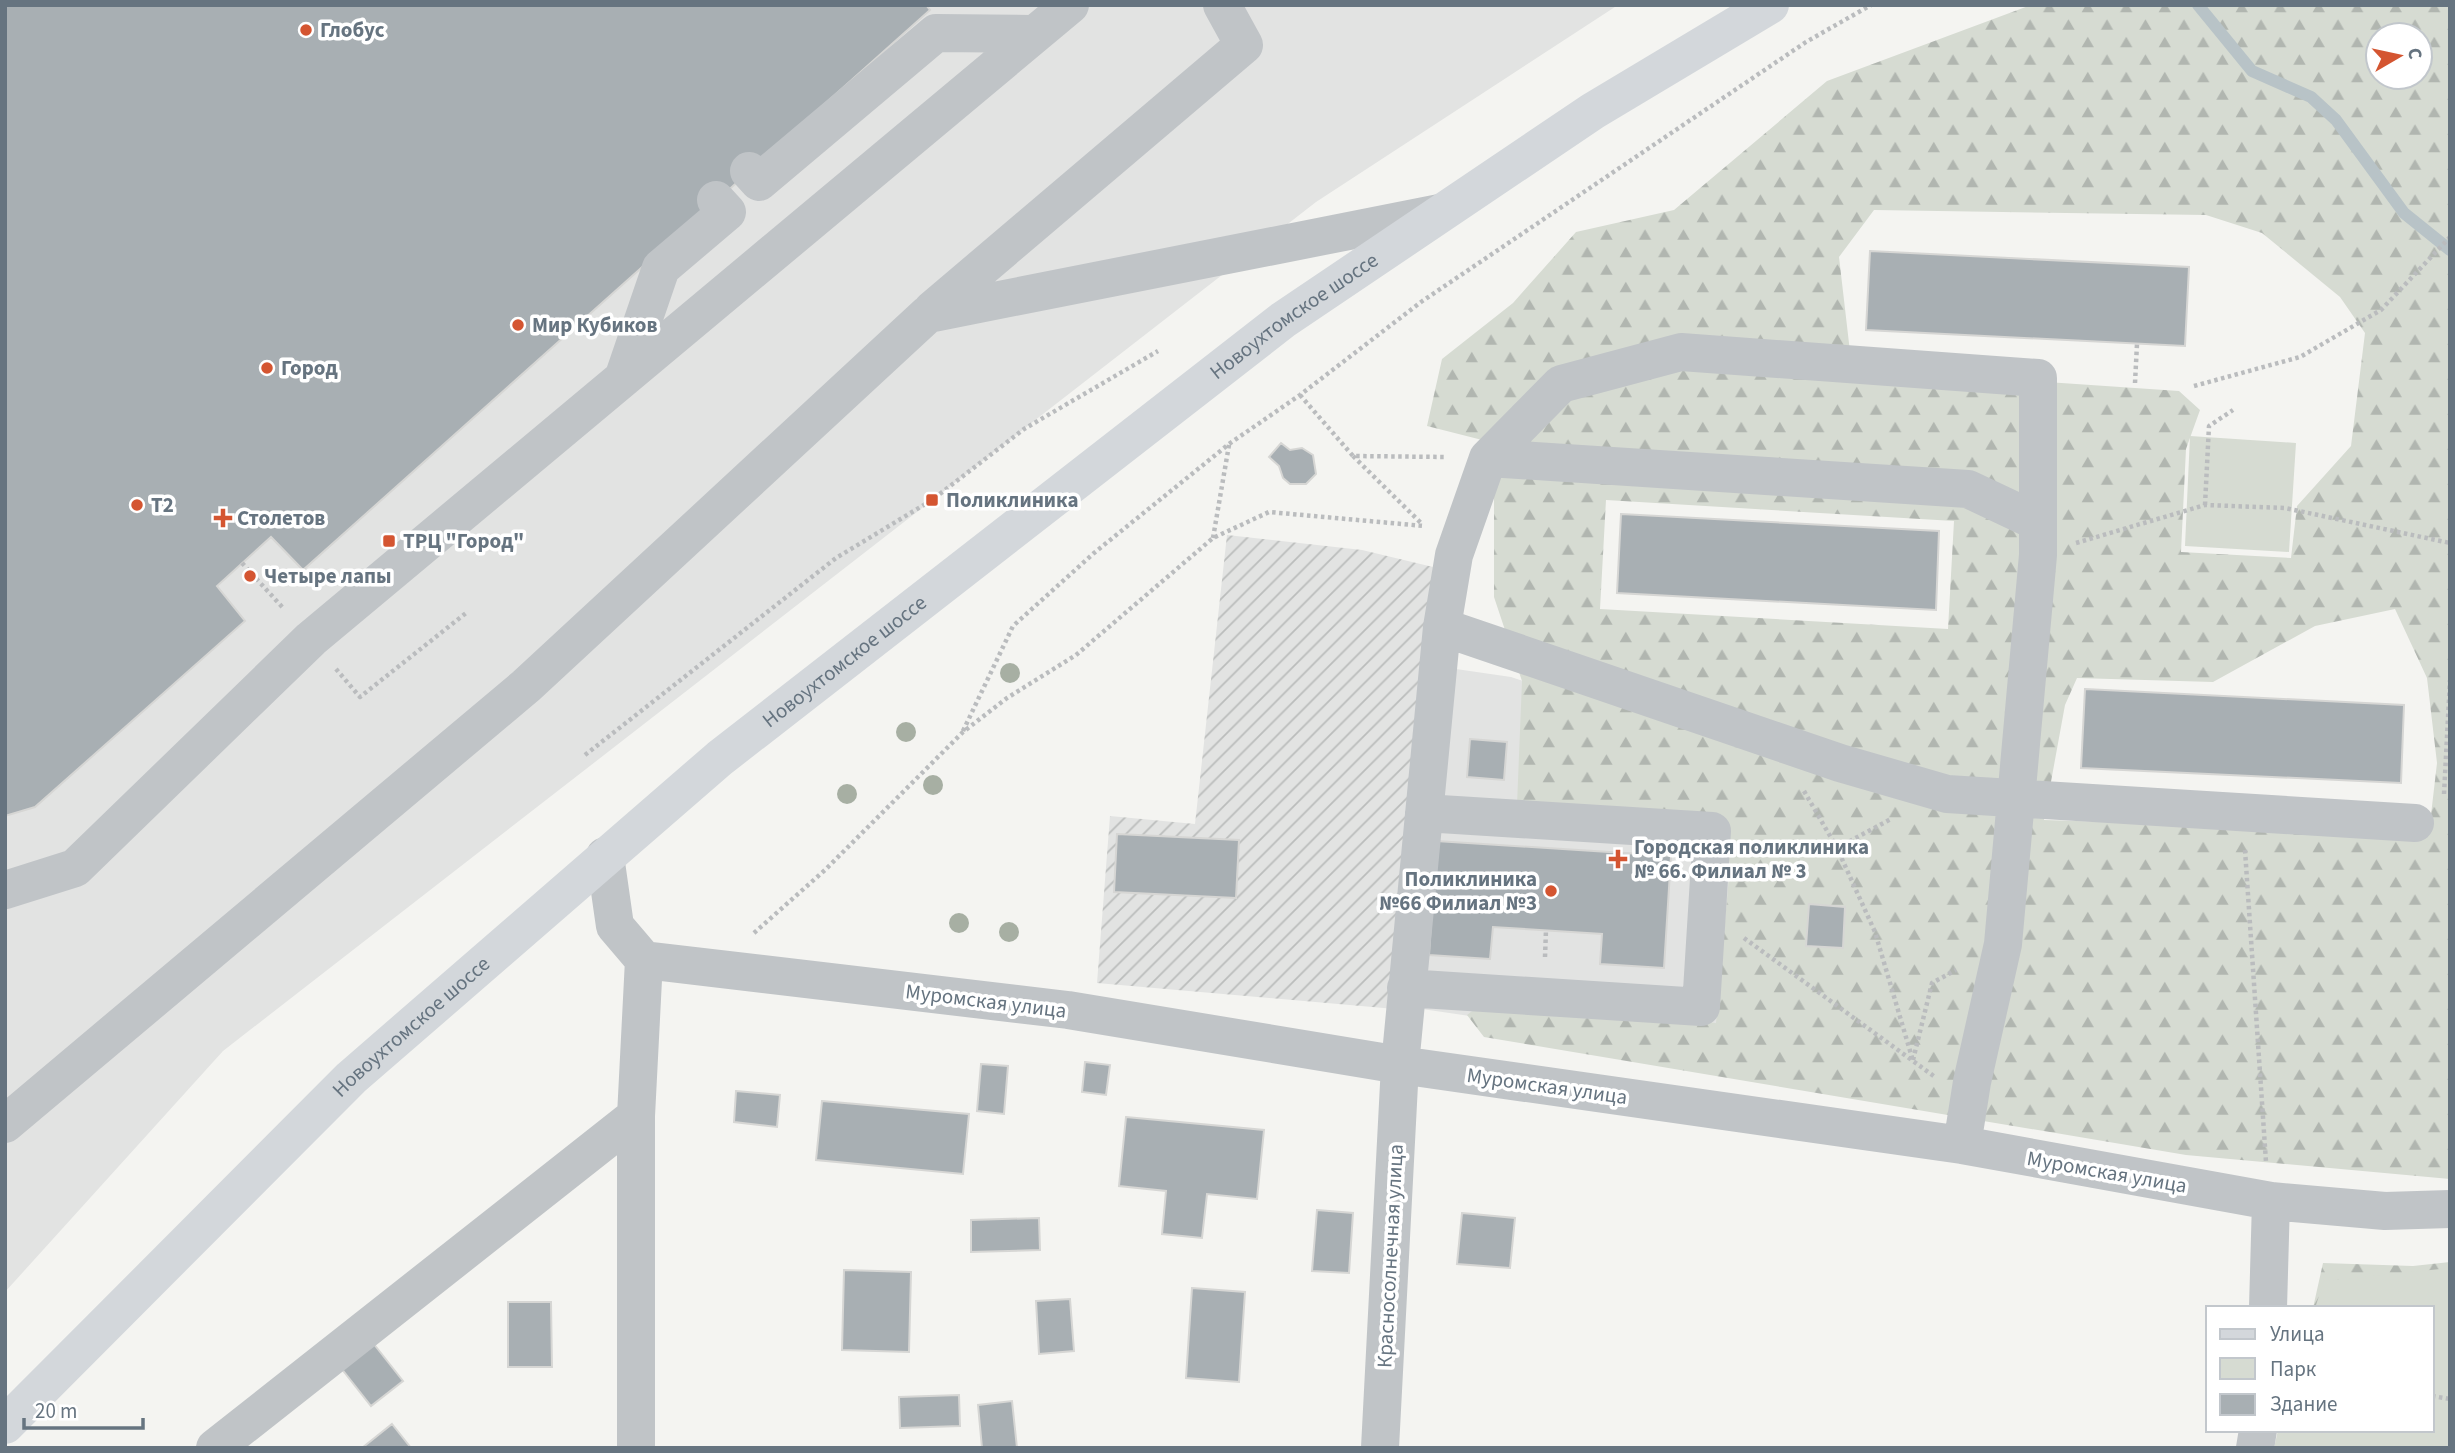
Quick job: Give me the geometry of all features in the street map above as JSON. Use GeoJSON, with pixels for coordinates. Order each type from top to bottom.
{"type":"FeatureCollection","features":[{"type":"Feature","properties":{"kind":"main road","name":"Новоухтомское шоссе"},"geometry":{"type":"LineString","coordinates":[[5,1425],[351,1078],[720,758],[1283,320],[1593,111],[1770,5]]}},
{"type":"Feature","properties":{"kind":"street"},"geometry":{"type":"LineString","coordinates":[[5,890],[75,868],[311,639],[1032,34],[1070,5]]}},
{"type":"Feature","properties":{"kind":"street"},"geometry":{"type":"LineString","coordinates":[[5,1124],[526,686],[928,314],[1244,45],[1222,5]]}},
{"type":"Feature","properties":{"kind":"street"},"geometry":{"type":"LineString","coordinates":[[749,171],[759,182],[936,33],[1032,34]]}},
{"type":"Feature","properties":{"kind":"street"},"geometry":{"type":"LineString","coordinates":[[624,376],[661,268],[727,212],[716,200]]}},
{"type":"Feature","properties":{"kind":"street"},"geometry":{"type":"LineString","coordinates":[[928,314],[1440,213]]}},
{"type":"Feature","properties":{"kind":"street"},"geometry":{"type":"LineString","coordinates":[[1488,458],[1561,384],[1681,352],[2039,378],[2038,538],[2003,944],[1972,1082],[1962,1145]]}},
{"type":"Feature","properties":{"kind":"street"},"geometry":{"type":"LineString","coordinates":[[1488,458],[1968,489],[2038,538]]}},
{"type":"Feature","properties":{"kind":"street","name":"Красносолнечная улица"},"geometry":{"type":"LineString","coordinates":[[1380,1448],[1400,1065],[1442,627],[1454,555],[1488,458]]}},
{"type":"Feature","properties":{"kind":"street"},"geometry":{"type":"LineString","coordinates":[[1442,627],[1797,748],[1947,794],[2415,823]]}},
{"type":"Feature","properties":{"kind":"street"},"geometry":{"type":"LineString","coordinates":[[1406,988],[1701,1007],[1712,831],[1424,813]]}},
{"type":"Feature","properties":{"kind":"street"},"geometry":{"type":"LineString","coordinates":[[605,856],[615,926],[643,960],[636,1116],[636,1448]]}},
{"type":"Feature","properties":{"kind":"street","name":"Муромская улица"},"geometry":{"type":"LineString","coordinates":[[643,960],[1068,1010],[1400,1065],[1962,1145],[2271,1201],[2385,1211],[2450,1209]]}},
{"type":"Feature","properties":{"kind":"street"},"geometry":{"type":"LineString","coordinates":[[215,1448],[636,1116]]}},
{"type":"Feature","properties":{"kind":"street"},"geometry":{"type":"LineString","coordinates":[[2269,1306],[2271,1201]]}},
{"type":"Feature","properties":{"kind":"path"},"geometry":{"type":"LineString","coordinates":[[963,732],[1013,626],[1094,553],[1229,444],[1300,395],[1432,294],[1806,42],[1871,5]]}},
{"type":"Feature","properties":{"kind":"path"},"geometry":{"type":"LineString","coordinates":[[2194,386],[2300,357],[2381,310],[2450,237]]}},
{"type":"Feature","properties":{"kind":"path"},"geometry":{"type":"LineString","coordinates":[[2135,383],[2137,344]]}},
{"type":"Feature","properties":{"kind":"path"},"geometry":{"type":"LineString","coordinates":[[585,755],[836,558],[932,500],[1024,429],[1158,351]]}},
{"type":"Feature","properties":{"kind":"path"},"geometry":{"type":"LineString","coordinates":[[1300,395],[1353,456],[1454,555]]}},
{"type":"Feature","properties":{"kind":"path"},"geometry":{"type":"LineString","coordinates":[[2205,505],[2208,426],[2234,410]]}},
{"type":"Feature","properties":{"kind":"path"},"geometry":{"type":"LineString","coordinates":[[1213,538],[1229,444]]}},
{"type":"Feature","properties":{"kind":"path"},"geometry":{"type":"LineString","coordinates":[[1353,456],[1488,458]]}},
{"type":"Feature","properties":{"kind":"path"},"geometry":{"type":"LineString","coordinates":[[2038,538],[2205,505],[2285,508],[2450,543]]}},
{"type":"Feature","properties":{"kind":"path"},"geometry":{"type":"LineString","coordinates":[[715,968],[825,870],[963,732],[1007,698],[1076,655],[1213,538],[1269,512],[1424,526]]}},
{"type":"Feature","properties":{"kind":"path"},"geometry":{"type":"LineString","coordinates":[[2415,823],[2442,820],[2450,680]]}},
{"type":"Feature","properties":{"kind":"path"},"geometry":{"type":"LineString","coordinates":[[1797,748],[1805,797],[1836,848],[1875,932],[1913,1061]]}},
{"type":"Feature","properties":{"kind":"path"},"geometry":{"type":"LineString","coordinates":[[2242,811],[2271,1201]]}},
{"type":"Feature","properties":{"kind":"path"},"geometry":{"type":"LineString","coordinates":[[1735,930],[1776,963],[1970,1104]]}},
{"type":"Feature","properties":{"kind":"path"},"geometry":{"type":"LineString","coordinates":[[1913,1061],[1932,983],[2003,944]]}},
{"type":"Feature","properties":{"kind":"shaded area"},"geometry":{"type":"Polygon","coordinates":[[[5,5],[1618,5],[1316,202],[223,1051],[5,1292],[5,5]]]}},
{"type":"Feature","properties":{"kind":"shaded area"},"geometry":{"type":"Polygon","coordinates":[[[1227,535],[1362,550],[1433,567],[1395,1009],[1097,983],[1110,816],[1195,824],[1227,535]]]}},
{"type":"Feature","properties":{"kind":"shaded area","name":"Городская поликлиника № 66. Филиал № 3"},"geometry":{"type":"Polygon","coordinates":[[[1456,669],[1511,677],[1787,767],[1809,904],[1806,946],[1736,1055],[1422,1009],[1456,669]]]}},
{"type":"Feature","properties":{"kind":"green space"},"geometry":{"type":"Polygon","coordinates":[[[2031,5],[2450,5],[2450,1179],[2186,1155],[1484,1037],[1467,1015],[1485,1001],[1716,1023],[1730,865],[1721,823],[1517,805],[1522,681],[1494,597],[1494,443],[1427,426],[1442,359],[1513,303],[1576,232],[1674,210],[1827,81],[2031,5]],[[1874,210],[1839,257],[1852,369],[2179,391],[2200,410],[2186,449],[2181,552],[2291,558],[2297,506],[2351,446],[2365,333],[2340,297],[2262,233],[2206,215],[1874,210]],[[1606,500],[1600,609],[1948,629],[1954,521],[1606,500]],[[2395,609],[2315,626],[2213,682],[2077,678],[2065,705],[2044,820],[2429,832],[2437,763],[2427,678],[2395,609]],[[1809,904],[1807,946],[1843,948],[1845,907],[1809,904]]]}},
{"type":"Feature","properties":{"kind":"green space"},"geometry":{"type":"Polygon","coordinates":[[[2190,436],[2296,443],[2289,552],[2185,546],[2190,436]]]}},
{"type":"Feature","properties":{"kind":"green space"},"geometry":{"type":"Polygon","coordinates":[[[2450,1262],[2450,1374],[2434,1315],[2434,1306],[2313,1306],[2323,1263],[2413,1266],[2450,1262]]]}},
{"type":"Feature","properties":{"kind":"green space"},"geometry":{"type":"Polygon","coordinates":[[[2450,1268],[2450,1448],[2274,1448],[2278,1432],[2434,1432],[2434,1306],[2316,1306],[2324,1281],[2450,1268]]]}},
{"type":"Feature","properties":{"kind":"building","name":"Город"},"geometry":{"type":"Polygon","coordinates":[[[5,5],[926,5],[930,10],[303,570],[271,537],[217,586],[245,621],[35,807],[5,816],[5,5]]]}},
{"type":"Feature","properties":{"kind":"building"},"geometry":{"type":"Polygon","coordinates":[[[1870,251],[2189,267],[2185,346],[1866,330],[1870,251]]]}},
{"type":"Feature","properties":{"kind":"building"},"geometry":{"type":"Polygon","coordinates":[[[1281,443],[1290,450],[1302,448],[1313,455],[1316,474],[1306,484],[1290,484],[1283,478],[1279,466],[1269,457],[1281,443]]]}},
{"type":"Feature","properties":{"kind":"building"},"geometry":{"type":"Polygon","coordinates":[[[1621,514],[1939,531],[1936,610],[1617,593],[1621,514]]]}},
{"type":"Feature","properties":{"kind":"building"},"geometry":{"type":"Polygon","coordinates":[[[2085,689],[2404,705],[2401,783],[2081,768],[2085,689]]]}},
{"type":"Feature","properties":{"kind":"building"},"geometry":{"type":"Polygon","coordinates":[[[1470,739],[1507,742],[1504,780],[1467,777],[1470,739]]]}},
{"type":"Feature","properties":{"kind":"building"},"geometry":{"type":"Polygon","coordinates":[[[1117,834],[1239,840],[1236,898],[1114,892],[1117,834]]]}},
{"type":"Feature","properties":{"kind":"building","name":"Поликлиника №66 Филиал №3"},"geometry":{"type":"Polygon","coordinates":[[[1436,841],[1671,856],[1664,968],[1600,964],[1602,934],[1493,927],[1490,959],[1429,955],[1436,841]]]}},
{"type":"Feature","properties":{"kind":"building"},"geometry":{"type":"Polygon","coordinates":[[[1809,904],[1845,907],[1843,948],[1806,946],[1809,904]]]}},
{"type":"Feature","properties":{"kind":"building"},"geometry":{"type":"Polygon","coordinates":[[[1085,1062],[1110,1065],[1106,1095],[1082,1092],[1085,1062]]]}},
{"type":"Feature","properties":{"kind":"building"},"geometry":{"type":"Polygon","coordinates":[[[981,1064],[1008,1066],[1004,1114],[977,1111],[981,1064]]]}},
{"type":"Feature","properties":{"kind":"building"},"geometry":{"type":"Polygon","coordinates":[[[736,1091],[780,1095],[777,1127],[734,1122],[736,1091]]]}},
{"type":"Feature","properties":{"kind":"building"},"geometry":{"type":"Polygon","coordinates":[[[822,1101],[969,1114],[963,1174],[816,1160],[822,1101]]]}},
{"type":"Feature","properties":{"kind":"building"},"geometry":{"type":"Polygon","coordinates":[[[1126,1117],[1264,1130],[1257,1199],[1207,1194],[1202,1238],[1162,1234],[1166,1191],[1119,1186],[1126,1117]]]}},
{"type":"Feature","properties":{"kind":"building"},"geometry":{"type":"Polygon","coordinates":[[[1317,1210],[1353,1213],[1349,1273],[1312,1271],[1317,1210]]]}},
{"type":"Feature","properties":{"kind":"building"},"geometry":{"type":"Polygon","coordinates":[[[1462,1213],[1515,1218],[1510,1268],[1457,1264],[1462,1213]]]}},
{"type":"Feature","properties":{"kind":"building"},"geometry":{"type":"Polygon","coordinates":[[[1039,1218],[1040,1250],[971,1252],[971,1220],[1039,1218]]]}},
{"type":"Feature","properties":{"kind":"building"},"geometry":{"type":"Polygon","coordinates":[[[844,1270],[911,1272],[909,1352],[842,1350],[844,1270]]]}},
{"type":"Feature","properties":{"kind":"building"},"geometry":{"type":"Polygon","coordinates":[[[1192,1288],[1245,1292],[1239,1382],[1186,1378],[1192,1288]]]}},
{"type":"Feature","properties":{"kind":"building"},"geometry":{"type":"Polygon","coordinates":[[[1070,1299],[1074,1351],[1039,1354],[1036,1301],[1070,1299]]]}},
{"type":"Feature","properties":{"kind":"building"},"geometry":{"type":"Polygon","coordinates":[[[508,1302],[551,1302],[552,1367],[508,1367],[508,1302]]]}},
{"type":"Feature","properties":{"kind":"building"},"geometry":{"type":"Polygon","coordinates":[[[373,1343],[403,1381],[371,1406],[341,1368],[373,1343]]]}},
{"type":"Feature","properties":{"kind":"building"},"geometry":{"type":"Polygon","coordinates":[[[959,1395],[960,1426],[900,1428],[899,1397],[959,1395]]]}},
{"type":"Feature","properties":{"kind":"building"},"geometry":{"type":"Polygon","coordinates":[[[1012,1401],[1017,1448],[982,1448],[978,1405],[1012,1401]]]}},
{"type":"Feature","properties":{"kind":"building"},"geometry":{"type":"Polygon","coordinates":[[[392,1424],[411,1448],[362,1448],[392,1424]]]}},
{"type":"Feature","properties":{"kind":"waterway"},"geometry":{"type":"LineString","coordinates":[[2198,5],[2252,71],[2311,97],[2336,120],[2404,213],[2450,250]]}},
{"type":"Feature","properties":{"kind":"place","name":"Глобус"},"geometry":{"type":"Point","coordinates":[306,30]}},
{"type":"Feature","properties":{"kind":"place","name":"Мир Кубиков"},"geometry":{"type":"Point","coordinates":[518,325]}},
{"type":"Feature","properties":{"kind":"place","name":"Город"},"geometry":{"type":"Point","coordinates":[267,368]}},
{"type":"Feature","properties":{"kind":"place","name":"Поликлиника"},"geometry":{"type":"Point","coordinates":[932,500]}},
{"type":"Feature","properties":{"kind":"place","name":"T2"},"geometry":{"type":"Point","coordinates":[137,505]}},
{"type":"Feature","properties":{"kind":"place","name":"Столетов"},"geometry":{"type":"Point","coordinates":[223,518]}},
{"type":"Feature","properties":{"kind":"place","name":"ТРЦ \"Город\""},"geometry":{"type":"Point","coordinates":[389,541]}},
{"type":"Feature","properties":{"kind":"place","name":"Четыре лапы"},"geometry":{"type":"Point","coordinates":[250,576]}},
{"type":"Feature","properties":{"kind":"place","name":"Городская поликлиника № 66. Филиал № 3"},"geometry":{"type":"Point","coordinates":[1618,859]}},
{"type":"Feature","properties":{"kind":"place","name":"Поликлиника №66 Филиал №3"},"geometry":{"type":"Point","coordinates":[1551,891]}}]}
